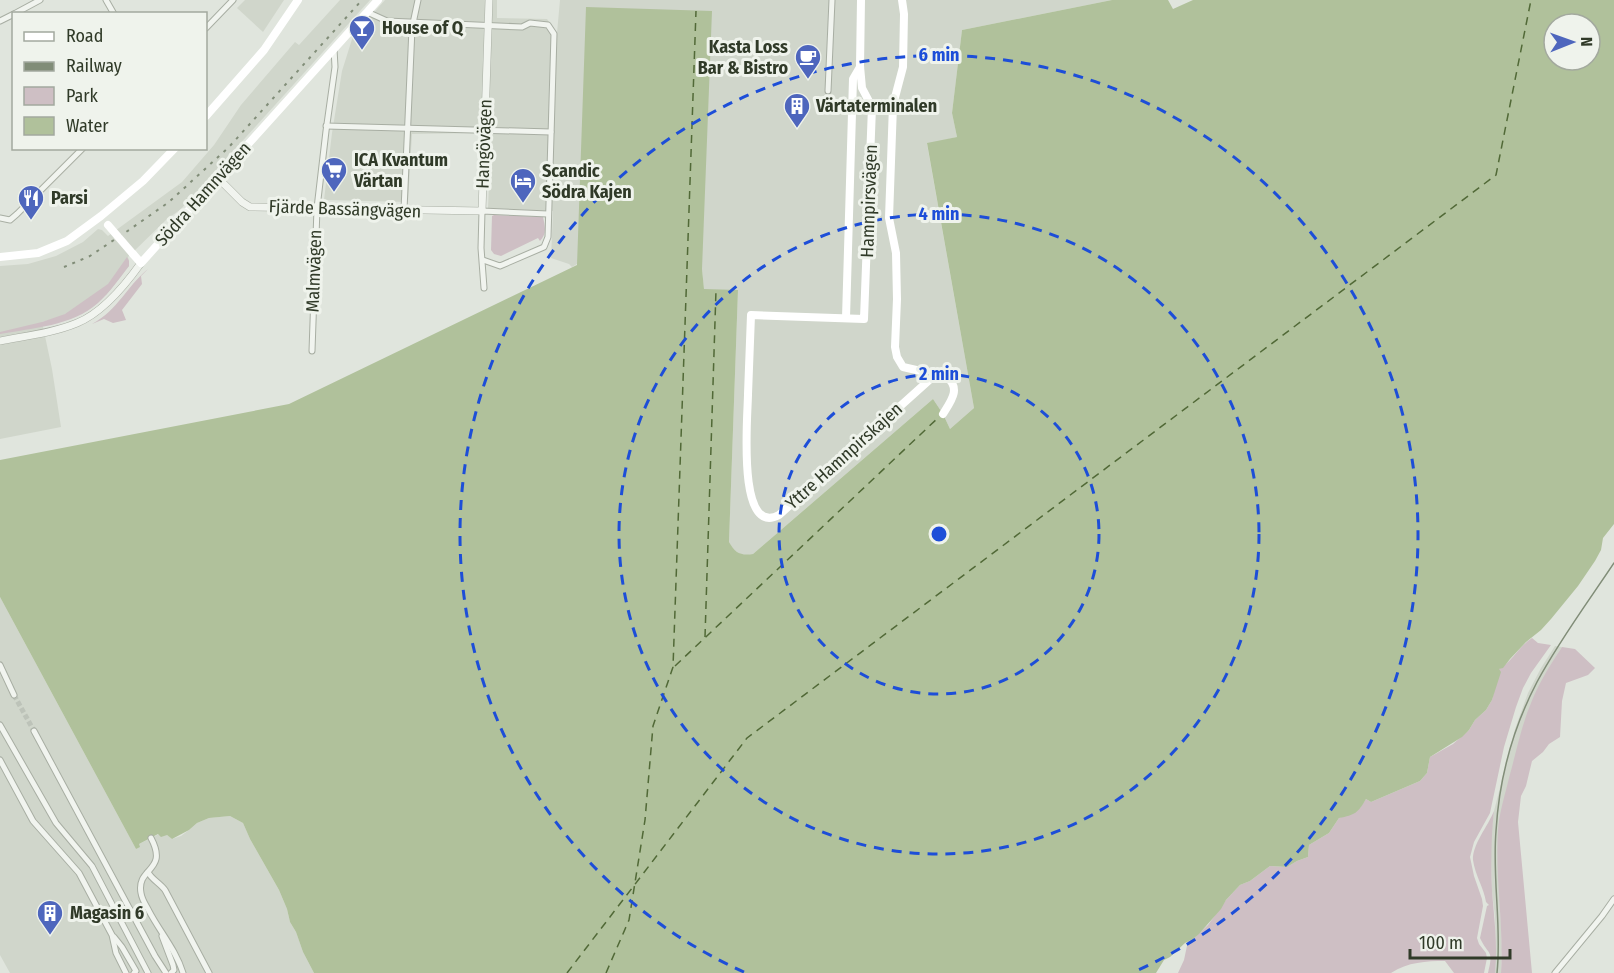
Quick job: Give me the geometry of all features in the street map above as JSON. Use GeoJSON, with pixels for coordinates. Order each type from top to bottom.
{"type":"FeatureCollection","features":[{"type":"Feature","properties":{"kind":"main road"},"geometry":{"type":"LineString","coordinates":[[207,115],[264,50],[298,0]]}},
{"type":"Feature","properties":{"kind":"main road","name":"Södra Hamnvägen"},"geometry":{"type":"LineString","coordinates":[[141,263],[378,0]]}},
{"type":"Feature","properties":{"kind":"main road","name":"Hamnpirsvägen"},"geometry":{"type":"LineString","coordinates":[[861,0],[862,88],[872,107],[864,319],[846,318],[853,79],[861,66]]}},
{"type":"Feature","properties":{"kind":"main road","name":"Hamnpirsvägen"},"geometry":{"type":"LineString","coordinates":[[902,0],[903,68],[893,105],[889,218],[896,253],[895,347],[901,363],[907,369],[936,374]]}},
{"type":"Feature","properties":{"kind":"main road"},"geometry":{"type":"LineString","coordinates":[[0,257],[32,254],[67,241],[143,181],[173,150]]}},
{"type":"Feature","properties":{"kind":"main road"},"geometry":{"type":"LineString","coordinates":[[101,216],[141,263]]}},
{"type":"Feature","properties":{"kind":"main road","name":"Yttre Hamnpirskajen"},"geometry":{"type":"LineString","coordinates":[[846,318],[751,315],[746,462],[753,502],[763,517],[773,519],[779,515],[936,374]]}},
{"type":"Feature","properties":{"kind":"main road"},"geometry":{"type":"LineString","coordinates":[[936,374],[947,377],[954,387],[952,400],[943,414]]}},
{"type":"Feature","properties":{"kind":"street"},"geometry":{"type":"LineString","coordinates":[[18,12],[40,0]]}},
{"type":"Feature","properties":{"kind":"street"},"geometry":{"type":"LineString","coordinates":[[207,26],[233,0]]}},
{"type":"Feature","properties":{"kind":"street"},"geometry":{"type":"LineString","coordinates":[[404,210],[413,22],[418,0]]}},
{"type":"Feature","properties":{"kind":"street","name":"Hangövägen"},"geometry":{"type":"LineString","coordinates":[[484,288],[481,248],[489,0]]}},
{"type":"Feature","properties":{"kind":"street"},"geometry":{"type":"LineString","coordinates":[[828,91],[832,0]]}},
{"type":"Feature","properties":{"kind":"street"},"geometry":{"type":"LineString","coordinates":[[367,12],[387,21],[522,27],[530,23],[548,25],[554,34],[548,237],[544,246],[500,266],[483,260]]}},
{"type":"Feature","properties":{"kind":"street","name":"Malmvägen"},"geometry":{"type":"LineString","coordinates":[[312,351],[317,208],[335,67],[334,49]]}},
{"type":"Feature","properties":{"kind":"street"},"geometry":{"type":"LineString","coordinates":[[326,126],[551,132]]}},
{"type":"Feature","properties":{"kind":"street"},"geometry":{"type":"LineString","coordinates":[[3,219],[9,220],[17,214],[81,150]]}},
{"type":"Feature","properties":{"kind":"street","name":"Fjärde Bassängvägen"},"geometry":{"type":"LineString","coordinates":[[218,178],[250,207],[482,212]]}},
{"type":"Feature","properties":{"kind":"street"},"geometry":{"type":"LineString","coordinates":[[482,212],[548,214]]}},
{"type":"Feature","properties":{"kind":"street","name":"Södra Hamnvägen"},"geometry":{"type":"LineString","coordinates":[[0,341],[68,327],[89,317],[111,298],[141,263]]}},
{"type":"Feature","properties":{"kind":"street"},"geometry":{"type":"LineString","coordinates":[[0,665],[14,695]]}},
{"type":"Feature","properties":{"kind":"street"},"geometry":{"type":"LineString","coordinates":[[0,725],[56,823],[92,866],[148,973]]}},
{"type":"Feature","properties":{"kind":"street"},"geometry":{"type":"LineString","coordinates":[[34,731],[155,957],[166,973]]}},
{"type":"Feature","properties":{"kind":"street"},"geometry":{"type":"LineString","coordinates":[[0,760],[33,821],[79,873],[112,935],[122,947],[135,972]]}},
{"type":"Feature","properties":{"kind":"street"},"geometry":{"type":"LineString","coordinates":[[151,838],[157,848],[157,859],[141,883],[140,890],[142,898],[175,954],[183,973]]}},
{"type":"Feature","properties":{"kind":"street"},"geometry":{"type":"LineString","coordinates":[[148,872],[165,890],[209,973]]}},
{"type":"Feature","properties":{"kind":"street"},"geometry":{"type":"LineString","coordinates":[[1555,973],[1613,902]]}},
{"type":"Feature","properties":{"kind":"street"},"geometry":{"type":"LineString","coordinates":[[161,932],[173,965],[174,970],[171,973]]}},
{"type":"Feature","properties":{"kind":"street"},"geometry":{"type":"LineString","coordinates":[[112,935],[116,953],[126,973]]}},
{"type":"Feature","properties":{"kind":"shaded area"},"geometry":{"type":"Polygon","coordinates":[[[245,0],[284,0],[263,32],[237,8],[245,0]]]}},
{"type":"Feature","properties":{"kind":"shaded area"},"geometry":{"type":"Polygon","coordinates":[[[340,0],[370,0],[181,209],[166,220],[128,257],[129,266],[106,295],[57,318],[42,322],[61,427],[0,439],[0,266],[28,264],[56,256],[83,242],[98,229],[108,236],[182,182],[214,145],[241,105],[295,42],[299,45],[340,0]]]}},
{"type":"Feature","properties":{"kind":"shaded area"},"geometry":{"type":"Polygon","coordinates":[[[385,0],[497,0],[497,18],[547,19],[557,33],[560,0],[1112,0],[962,30],[952,113],[957,137],[927,144],[974,408],[950,429],[933,399],[753,554],[744,556],[732,549],[729,542],[738,290],[704,290],[702,269],[577,264],[572,267],[551,258],[553,211],[488,208],[491,137],[478,133],[412,134],[408,202],[324,200],[342,71],[353,36],[385,0]]]}},
{"type":"Feature","properties":{"kind":"shaded area"},"geometry":{"type":"Polygon","coordinates":[[[0,597],[136,849],[139,844],[159,834],[167,835],[172,839],[181,836],[197,823],[209,818],[230,816],[243,823],[279,890],[290,922],[314,973],[10,973],[0,955],[0,597]]]}},
{"type":"Feature","properties":{"kind":"shaded area"},"geometry":{"type":"Polygon","coordinates":[[[1555,646],[1562,647],[1531,704],[1520,738],[1498,855],[1502,950],[1501,973],[1495,973],[1495,917],[1491,858],[1494,811],[1515,729],[1528,693],[1555,646]]]}},
{"type":"Feature","properties":{"kind":"green space"},"geometry":{"type":"Polygon","coordinates":[[[492,216],[543,217],[544,236],[540,241],[538,238],[501,256],[494,254],[491,250],[492,216]]]}},
{"type":"Feature","properties":{"kind":"green space"},"geometry":{"type":"Polygon","coordinates":[[[127,257],[129,266],[98,303],[88,311],[52,325],[0,334],[0,332],[65,314],[108,284],[127,257]]]}},
{"type":"Feature","properties":{"kind":"green space"},"geometry":{"type":"Polygon","coordinates":[[[141,276],[142,284],[122,310],[126,320],[113,323],[104,319],[92,324],[109,312],[141,276]]]}},
{"type":"Feature","properties":{"kind":"green space"},"geometry":{"type":"Polygon","coordinates":[[[1532,638],[1538,643],[1551,645],[1523,688],[1504,747],[1490,813],[1474,842],[1470,857],[1483,906],[1477,938],[1487,958],[1484,973],[1454,973],[1445,961],[1431,961],[1404,966],[1391,973],[1178,973],[1184,960],[1188,941],[1208,925],[1240,885],[1250,881],[1270,866],[1287,867],[1308,857],[1309,845],[1329,833],[1339,818],[1360,808],[1366,799],[1371,802],[1420,781],[1427,773],[1430,757],[1453,744],[1486,710],[1492,700],[1499,669],[1532,638]]]}},
{"type":"Feature","properties":{"kind":"green space"},"geometry":{"type":"Polygon","coordinates":[[[1562,647],[1575,649],[1595,668],[1588,675],[1566,683],[1562,701],[1560,737],[1549,744],[1532,761],[1521,796],[1518,822],[1532,973],[1501,973],[1497,849],[1500,818],[1527,712],[1541,681],[1562,647]]]}},
{"type":"Feature","properties":{"kind":"green space"},"geometry":{"type":"Polygon","coordinates":[[[1494,811],[1491,870],[1496,963],[1495,973],[1488,973],[1490,954],[1480,938],[1489,905],[1476,871],[1473,854],[1494,811]]]}},
{"type":"Feature","properties":{"kind":"water"},"geometry":{"type":"Polygon","coordinates":[[[1112,0],[1168,0],[1173,9],[1193,0],[1614,0],[1614,524],[1603,538],[1601,550],[1578,586],[1541,630],[1526,642],[1503,668],[1499,669],[1501,672],[1492,700],[1486,710],[1462,737],[1430,757],[1427,773],[1420,781],[1371,802],[1366,799],[1356,813],[1339,818],[1329,833],[1309,845],[1308,857],[1287,867],[1270,866],[1250,881],[1240,885],[1199,934],[1164,960],[1156,973],[314,973],[290,922],[279,890],[243,823],[230,816],[209,818],[172,839],[167,835],[161,837],[158,834],[139,844],[140,847],[136,849],[0,597],[0,460],[289,404],[577,265],[586,7],[712,11],[702,269],[704,289],[738,290],[729,542],[739,553],[753,554],[933,399],[950,429],[974,408],[927,143],[957,137],[952,113],[962,30],[1112,0]]]}},
{"type":"Feature","properties":{"kind":"ferry route"},"geometry":{"type":"LineString","coordinates":[[567,973],[747,738],[1496,175],[1531,0]]}},
{"type":"Feature","properties":{"kind":"ferry route"},"geometry":{"type":"LineString","coordinates":[[606,973],[629,920],[645,820],[653,726],[673,667],[696,11]]}},
{"type":"Feature","properties":{"kind":"ferry route"},"geometry":{"type":"LineString","coordinates":[[705,637],[716,290]]}},
{"type":"Feature","properties":{"kind":"ferry route"},"geometry":{"type":"LineString","coordinates":[[675,666],[940,416]]}},
{"type":"Feature","properties":{"kind":"tunnel"},"geometry":{"type":"LineString","coordinates":[[14,695],[34,731]]}},
{"type":"Feature","properties":{"kind":"tram line"},"geometry":{"type":"LineString","coordinates":[[1497,973],[1496,831],[1500,793],[1514,736],[1537,682],[1614,563]]}},
{"type":"Feature","properties":{"kind":"railway"},"geometry":{"type":"LineString","coordinates":[[64,267],[90,256],[169,202],[229,147],[362,0]]}},
{"type":"Feature","properties":{"kind":"place","name":"House of Q"},"geometry":{"type":"Point","coordinates":[362,51]}},
{"type":"Feature","properties":{"kind":"place","name":"Kasta Loss Bar & Bistro"},"geometry":{"type":"Point","coordinates":[808,80]}},
{"type":"Feature","properties":{"kind":"place","name":"Värtaterminalen"},"geometry":{"type":"Point","coordinates":[797,129]}},
{"type":"Feature","properties":{"kind":"place","name":"ICA Kvantum Värtan"},"geometry":{"type":"Point","coordinates":[334,193]}},
{"type":"Feature","properties":{"kind":"place","name":"Scandic Södra Kajen"},"geometry":{"type":"Point","coordinates":[523,204]}},
{"type":"Feature","properties":{"kind":"place","name":"Parsi"},"geometry":{"type":"Point","coordinates":[31,221]}},
{"type":"Feature","properties":{"kind":"place","name":"Magasin 6"},"geometry":{"type":"Point","coordinates":[50,936]}}]}
